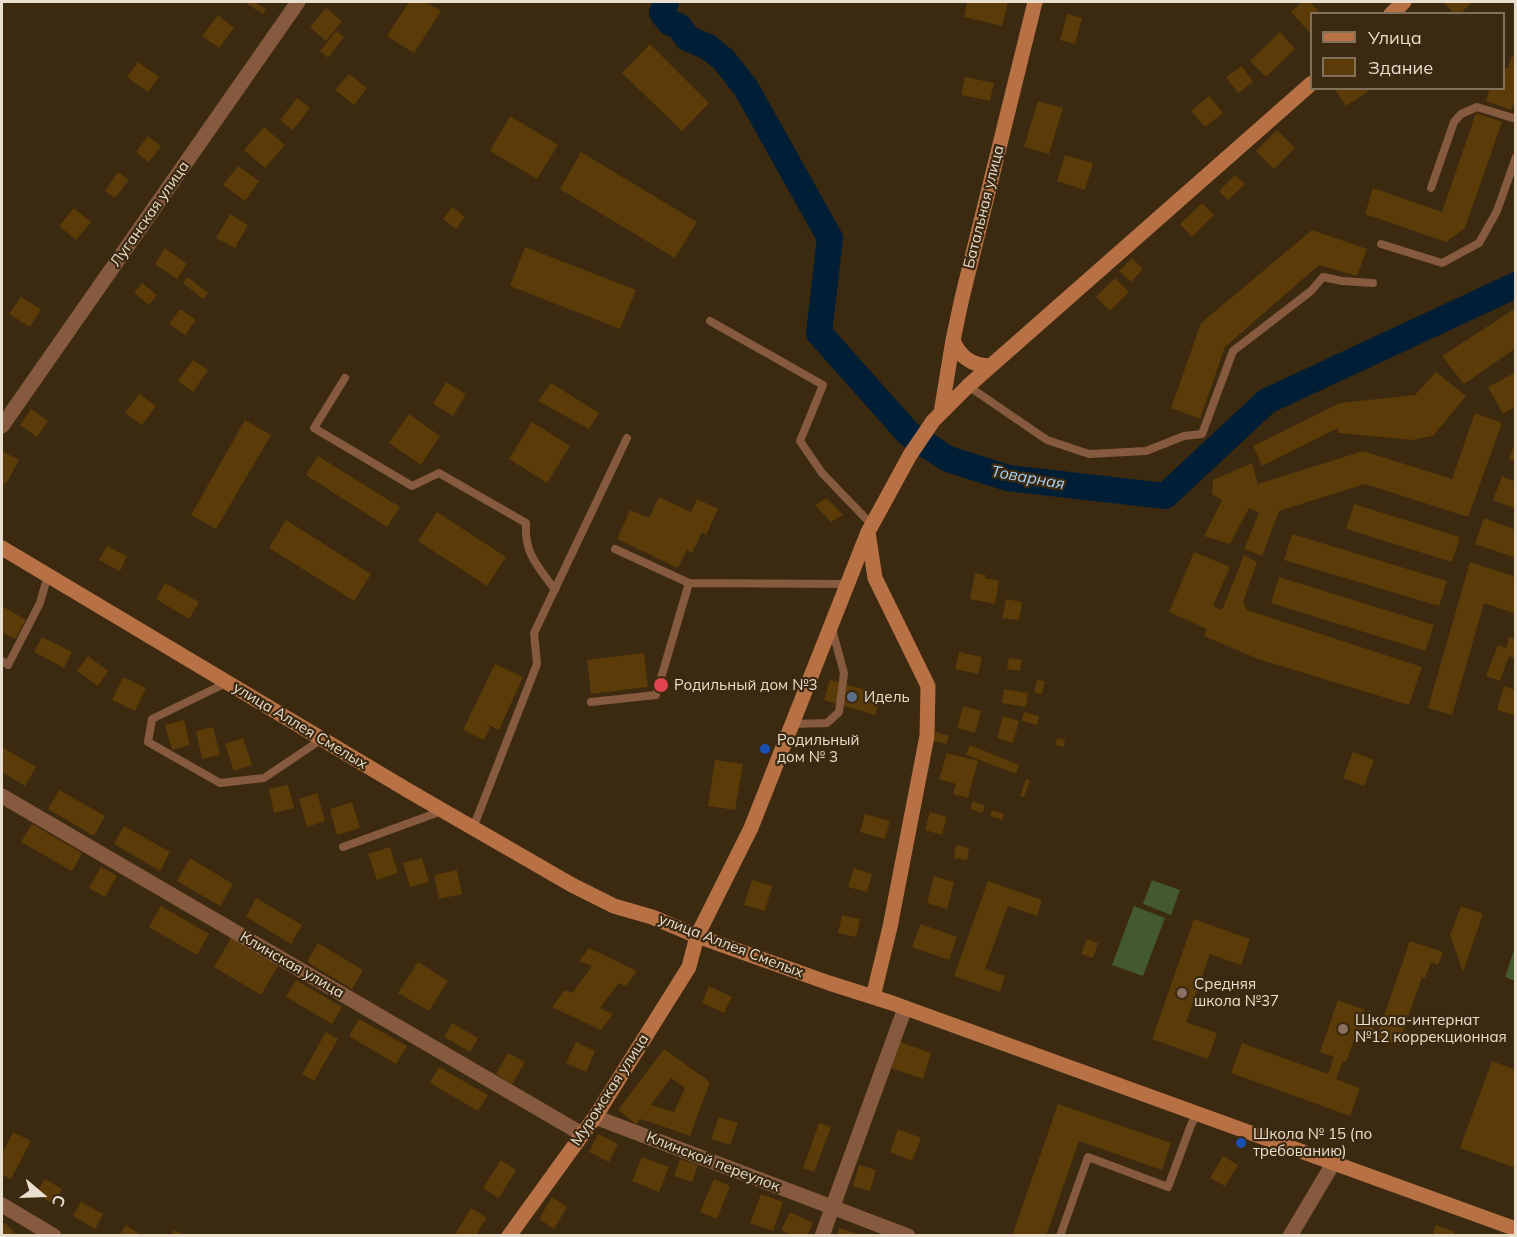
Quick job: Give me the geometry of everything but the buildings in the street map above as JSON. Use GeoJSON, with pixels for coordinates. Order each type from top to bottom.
{"type":"FeatureCollection","features":[{"type":"Feature","properties":{"kind":"main road","name":"Батальная улица"},"geometry":{"type":"LineString","coordinates":[[937,417],[953,340],[1035,2]]}},
{"type":"Feature","properties":{"kind":"main road"},"geometry":{"type":"LineString","coordinates":[[1392,12],[1404,2]]}},
{"type":"Feature","properties":{"kind":"main road"},"geometry":{"type":"LineString","coordinates":[[937,417],[990,366],[1310,84]]}},
{"type":"Feature","properties":{"kind":"main road"},"geometry":{"type":"LineString","coordinates":[[953,340],[962,356],[978,365],[990,366]]}},
{"type":"Feature","properties":{"kind":"main road","name":"Муромская улица"},"geometry":{"type":"LineString","coordinates":[[509,1236],[594,1117],[689,967],[697,936],[751,828],[870,529],[910,455],[937,417]]}},
{"type":"Feature","properties":{"kind":"main road"},"geometry":{"type":"LineString","coordinates":[[870,529],[875,578],[928,686],[927,736],[890,927],[873,997]]}},
{"type":"Feature","properties":{"kind":"main road","name":"улица Аллея Смелых"},"geometry":{"type":"LineString","coordinates":[[2,548],[443,811],[572,885],[614,906],[652,917],[697,936],[1334,1162],[1515,1229]]}},
{"type":"Feature","properties":{"kind":"main road"},"geometry":{"type":"LineString","coordinates":[[848,584],[859,575],[868,574],[875,578]]}},
{"type":"Feature","properties":{"kind":"street","name":"Луганская улица"},"geometry":{"type":"LineString","coordinates":[[2,426],[298,2]]}},
{"type":"Feature","properties":{"kind":"street","name":"Клинская улица"},"geometry":{"type":"LineString","coordinates":[[2,796],[582,1134]]}},
{"type":"Feature","properties":{"kind":"street"},"geometry":{"type":"LineString","coordinates":[[822,1236],[904,1008]]}},
{"type":"Feature","properties":{"kind":"street","name":"Клинской переулок"},"geometry":{"type":"LineString","coordinates":[[594,1117],[908,1236]]}},
{"type":"Feature","properties":{"kind":"street"},"geometry":{"type":"LineString","coordinates":[[1290,1236],[1334,1162]]}},
{"type":"Feature","properties":{"kind":"street"},"geometry":{"type":"LineString","coordinates":[[2,1205],[54,1236]]}},
{"type":"Feature","properties":{"kind":"lane"},"geometry":{"type":"LineString","coordinates":[[1431,188],[1454,122],[1461,114],[1477,107],[1515,119]]}},
{"type":"Feature","properties":{"kind":"lane"},"geometry":{"type":"LineString","coordinates":[[1381,244],[1443,264],[1479,243],[1497,211],[1515,158]]}},
{"type":"Feature","properties":{"kind":"lane"},"geometry":{"type":"LineString","coordinates":[[968,386],[1047,440],[1089,454],[1146,452],[1184,436],[1202,434],[1233,351],[1311,291],[1323,277],[1342,282],[1372,283]]}},
{"type":"Feature","properties":{"kind":"lane"},"geometry":{"type":"LineString","coordinates":[[710,321],[823,385],[800,441],[822,473],[870,529]]}},
{"type":"Feature","properties":{"kind":"lane"},"geometry":{"type":"LineString","coordinates":[[345,378],[314,428],[412,486],[439,473],[526,523],[525,537],[530,554],[555,590]]}},
{"type":"Feature","properties":{"kind":"lane"},"geometry":{"type":"LineString","coordinates":[[473,828],[537,664],[534,633],[627,438]]}},
{"type":"Feature","properties":{"kind":"lane"},"geometry":{"type":"LineString","coordinates":[[615,549],[689,583],[848,584]]}},
{"type":"Feature","properties":{"kind":"lane"},"geometry":{"type":"LineString","coordinates":[[2,661],[8,665],[40,603],[50,576]]}},
{"type":"Feature","properties":{"kind":"lane"},"geometry":{"type":"LineString","coordinates":[[591,702],[656,695],[689,583]]}},
{"type":"Feature","properties":{"kind":"lane"},"geometry":{"type":"LineString","coordinates":[[792,724],[827,723],[838,712],[844,673],[831,625]]}},
{"type":"Feature","properties":{"kind":"lane"},"geometry":{"type":"LineString","coordinates":[[227,682],[152,720],[148,742],[220,783],[264,778],[322,739]]}},
{"type":"Feature","properties":{"kind":"lane"},"geometry":{"type":"LineString","coordinates":[[343,847],[443,811]]}},
{"type":"Feature","properties":{"kind":"lane"},"geometry":{"type":"LineString","coordinates":[[1060,1236],[1088,1157],[1168,1187],[1197,1114]]}},
{"type":"Feature","properties":{"kind":"green space"},"geometry":{"type":"Polygon","coordinates":[[[1152,880],[1180,890],[1171,915],[1143,904],[1152,880]]]}},
{"type":"Feature","properties":{"kind":"green space"},"geometry":{"type":"Polygon","coordinates":[[[1134,906],[1165,918],[1143,976],[1112,965],[1134,906]]]}},
{"type":"Feature","properties":{"kind":"green space"},"geometry":{"type":"Polygon","coordinates":[[[1515,947],[1516,981],[1505,977],[1515,947]]]}},
{"type":"Feature","properties":{"kind":"waterway","name":"Товарная"},"geometry":{"type":"LineString","coordinates":[[666,2],[662,13],[670,23],[679,26],[687,38],[708,47],[724,60],[746,88],[830,238],[819,333],[908,433],[948,459],[1008,478],[1165,496],[1267,401],[1516,285]]}},
{"type":"Feature","properties":{"kind":"place","name":"Родильный дом №3"},"geometry":{"type":"Point","coordinates":[661,685]}},
{"type":"Feature","properties":{"kind":"place","name":"Идель"},"geometry":{"type":"Point","coordinates":[852,697]}},
{"type":"Feature","properties":{"kind":"place","name":"Родильный дом № 3"},"geometry":{"type":"Point","coordinates":[765,749]}},
{"type":"Feature","properties":{"kind":"place","name":"Средняя школа №37"},"geometry":{"type":"Point","coordinates":[1182,993]}},
{"type":"Feature","properties":{"kind":"place","name":"Школа-интернат №12 коррекционная"},"geometry":{"type":"Point","coordinates":[1343,1029]}},
{"type":"Feature","properties":{"kind":"place","name":"Школа № 15 (по требованию)"},"geometry":{"type":"Point","coordinates":[1241,1143]}}]}
